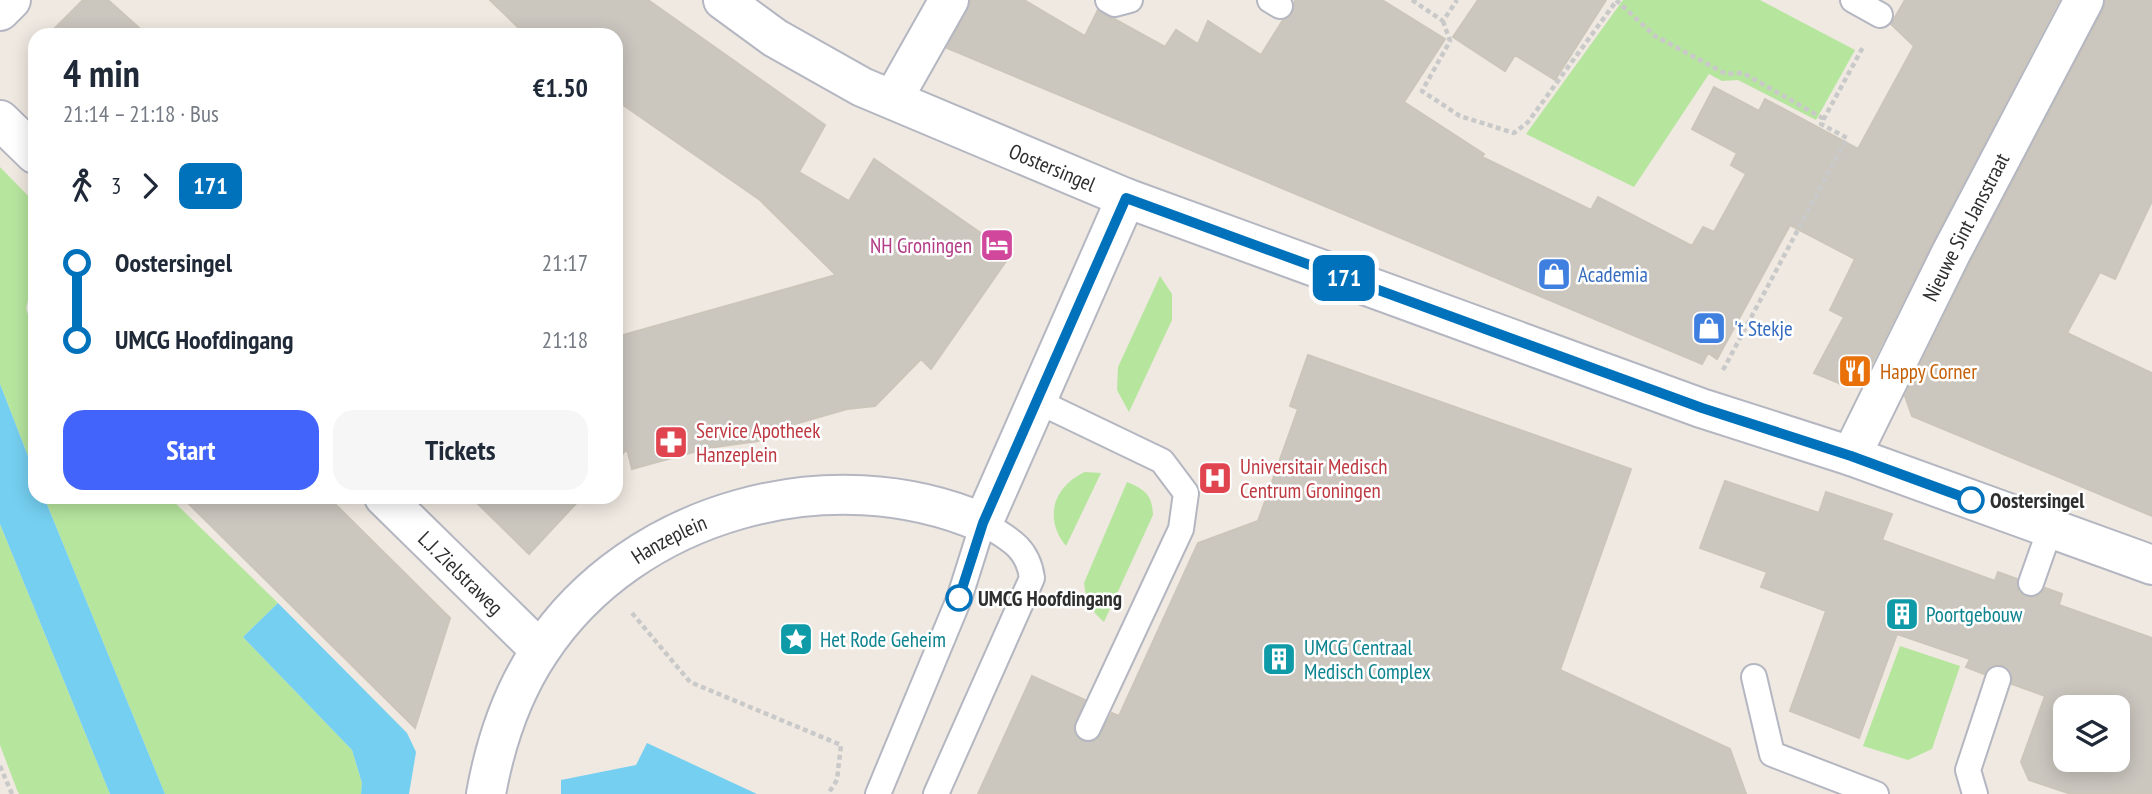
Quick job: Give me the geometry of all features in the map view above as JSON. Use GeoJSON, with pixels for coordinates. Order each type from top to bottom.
{"type":"FeatureCollection","features":[{"type":"Feature","properties":{"kind":"street"},"geometry":{"type":"LineString","coordinates":[[0,11],[11,0]]}},
{"type":"Feature","properties":{"kind":"street","name":"Oostersingel"},"geometry":{"type":"LineString","coordinates":[[723,0],[775,38],[817,64],[1126,198],[1702,408],[1851,456],[2152,565]]}},
{"type":"Feature","properties":{"kind":"street"},"geometry":{"type":"LineString","coordinates":[[893,99],[948,0]]}},
{"type":"Feature","properties":{"kind":"street","name":"Nieuwe Sint Jansstraat"},"geometry":{"type":"LineString","coordinates":[[1851,456],[1951,253],[2084,0]]}},
{"type":"Feature","properties":{"kind":"street"},"geometry":{"type":"LineString","coordinates":[[0,120],[28,147]]}},
{"type":"Feature","properties":{"kind":"street"},"geometry":{"type":"LineString","coordinates":[[983,523],[1126,198]]}},
{"type":"Feature","properties":{"kind":"street","name":"Hanzeplein"},"geometry":{"type":"LineString","coordinates":[[486,794],[501,731],[540,650],[570,613],[604,580],[642,552],[685,529],[729,511],[775,500],[822,494],[869,495],[916,501],[983,523]]}},
{"type":"Feature","properties":{"kind":"street","name":"L.J. Zielstraweg"},"geometry":{"type":"LineString","coordinates":[[391,504],[540,650]]}},
{"type":"Feature","properties":{"kind":"lane"},"geometry":{"type":"LineString","coordinates":[[1108,0],[1115,4],[1129,0]]}},
{"type":"Feature","properties":{"kind":"lane"},"geometry":{"type":"LineString","coordinates":[[1853,0],[1880,15]]}},
{"type":"Feature","properties":{"kind":"lane"},"geometry":{"type":"LineString","coordinates":[[1037,401],[1161,461],[1186,493],[1181,529],[1088,728]]}},
{"type":"Feature","properties":{"kind":"lane"},"geometry":{"type":"LineString","coordinates":[[878,794],[948,625],[983,523]]}},
{"type":"Feature","properties":{"kind":"lane","name":"Hanzeplein"},"geometry":{"type":"LineString","coordinates":[[936,794],[1032,578],[1031,565],[1019,545],[983,523]]}},
{"type":"Feature","properties":{"kind":"lane"},"geometry":{"type":"LineString","coordinates":[[2031,583],[2050,529]]}},
{"type":"Feature","properties":{"kind":"lane"},"geometry":{"type":"LineString","coordinates":[[1754,677],[1772,754],[1876,794]]}},
{"type":"Feature","properties":{"kind":"lane"},"geometry":{"type":"LineString","coordinates":[[1975,794],[1968,770],[1998,679]]}},
{"type":"Feature","properties":{"kind":"path"},"geometry":{"type":"LineString","coordinates":[[1412,0],[1443,20],[1450,41],[1422,91],[1460,116],[1514,133],[1528,122],[1617,0],[1655,36],[1726,74],[1743,73],[1824,119]]}},
{"type":"Feature","properties":{"kind":"path"},"geometry":{"type":"LineString","coordinates":[[1443,20],[1457,0]]}},
{"type":"Feature","properties":{"kind":"path"},"geometry":{"type":"LineString","coordinates":[[1702,408],[1847,138],[1821,124],[1880,15]]}},
{"type":"Feature","properties":{"kind":"path"},"geometry":{"type":"LineString","coordinates":[[604,580],[690,682],[841,745],[838,780],[828,794]]}},
{"type":"Feature","properties":{"kind":"path"},"geometry":{"type":"LineString","coordinates":[[0,766],[12,794]]}},
{"type":"Feature","properties":{"kind":"green space"},"geometry":{"type":"Polygon","coordinates":[[[1623,0],[1760,0],[1855,50],[1816,120],[1738,80],[1722,81],[1709,74],[1634,187],[1526,134],[1623,0]]]}},
{"type":"Feature","properties":{"kind":"green space"},"geometry":{"type":"Polygon","coordinates":[[[0,167],[28,196],[28,456],[0,384],[0,167]]]}},
{"type":"Feature","properties":{"kind":"green space"},"geometry":{"type":"Polygon","coordinates":[[[1160,276],[1172,294],[1172,320],[1129,412],[1117,390],[1118,367],[1160,276]]]}},
{"type":"Feature","properties":{"kind":"green space"},"geometry":{"type":"Polygon","coordinates":[[[1085,472],[1101,473],[1066,546],[1055,525],[1055,504],[1066,486],[1085,472]]]}},
{"type":"Feature","properties":{"kind":"green space"},"geometry":{"type":"Polygon","coordinates":[[[1127,482],[1149,497],[1153,515],[1104,622],[1090,605],[1084,583],[1127,482]]]}},
{"type":"Feature","properties":{"kind":"green space"},"geometry":{"type":"Polygon","coordinates":[[[47,504],[176,504],[278,603],[243,637],[352,750],[362,783],[361,794],[165,794],[47,504]]]}},
{"type":"Feature","properties":{"kind":"green space"},"geometry":{"type":"Polygon","coordinates":[[[0,524],[110,794],[19,794],[17,790],[0,745],[0,524]]]}},
{"type":"Feature","properties":{"kind":"green space"},"geometry":{"type":"Polygon","coordinates":[[[1900,646],[1960,666],[1932,749],[1908,760],[1863,746],[1900,646]]]}},
{"type":"Feature","properties":{"kind":"water"},"geometry":{"type":"Polygon","coordinates":[[[0,384],[28,456],[28,504],[47,504],[165,794],[110,794],[0,524],[0,384]]]}},
{"type":"Feature","properties":{"kind":"water"},"geometry":{"type":"Polygon","coordinates":[[[278,603],[407,733],[416,752],[409,794],[361,794],[362,783],[352,750],[243,637],[278,603]]]}},
{"type":"Feature","properties":{"kind":"water"},"geometry":{"type":"Polygon","coordinates":[[[647,743],[757,794],[561,794],[561,780],[636,765],[647,743]]]}},
{"type":"Feature","properties":{"kind":"building"},"geometry":{"type":"Polygon","coordinates":[[[83,0],[108,0],[139,28],[55,28],[83,0]]]}},
{"type":"Feature","properties":{"kind":"building"},"geometry":{"type":"Polygon","coordinates":[[[490,0],[648,0],[825,125],[799,172],[849,201],[874,159],[1011,254],[931,369],[921,359],[875,406],[847,409],[781,428],[758,441],[708,448],[632,469],[627,449],[623,453],[623,335],[836,275],[760,200],[623,105],[623,28],[519,28],[490,0]]]}},
{"type":"Feature","properties":{"kind":"building"},"geometry":{"type":"Polygon","coordinates":[[[971,0],[1024,0],[1085,36],[1098,10],[1165,47],[1176,30],[1198,44],[1208,21],[1261,55],[1283,20],[1292,14],[1295,0],[1382,0],[1445,39],[1404,102],[1484,154],[1482,157],[1591,210],[1598,197],[1692,246],[1703,227],[1714,232],[1746,174],[1731,165],[1737,153],[1692,129],[1714,87],[1759,111],[1765,99],[1858,149],[1914,46],[1891,24],[1905,0],[2059,0],[1867,373],[1841,384],[1814,373],[1844,317],[1830,310],[1855,259],[1790,225],[1717,359],[1708,353],[1702,364],[947,48],[971,0]]]}},
{"type":"Feature","properties":{"kind":"building"},"geometry":{"type":"Polygon","coordinates":[[[1478,0],[1606,0],[1555,80],[1515,55],[1505,71],[1453,37],[1478,0]]]}},
{"type":"Feature","properties":{"kind":"building"},"geometry":{"type":"Polygon","coordinates":[[[2106,0],[2152,0],[2152,201],[2115,279],[2100,272],[2067,333],[2152,373],[2152,516],[1912,416],[1905,396],[1970,263],[2106,0]]]}},
{"type":"Feature","properties":{"kind":"building"},"geometry":{"type":"Polygon","coordinates":[[[1308,355],[1631,469],[1560,670],[1730,749],[1746,794],[978,794],[1032,676],[1085,700],[1073,729],[1082,742],[1097,740],[1112,713],[1119,716],[1198,543],[1258,521],[1298,409],[1290,406],[1308,355]]]}},
{"type":"Feature","properties":{"kind":"building"},"geometry":{"type":"Polygon","coordinates":[[[1725,481],[1819,513],[1826,492],[1892,514],[1882,540],[1995,581],[1998,572],[2017,579],[2019,592],[2027,597],[2040,595],[2045,588],[2062,594],[2059,605],[2152,638],[2152,794],[2071,794],[2029,780],[2021,762],[2045,696],[2012,684],[2012,675],[2003,665],[1994,665],[1984,674],[1966,667],[1970,659],[1897,634],[1859,738],[1790,711],[1826,611],[1761,587],[1767,572],[1700,548],[1725,481]]]}},
{"type":"Feature","properties":{"kind":"building"},"geometry":{"type":"Polygon","coordinates":[[[189,504],[335,504],[450,618],[415,728],[189,504]]]}},
{"type":"Feature","properties":{"kind":"building"},"geometry":{"type":"Polygon","coordinates":[[[478,504],[575,504],[529,554],[478,504]]]}},
{"type":"Feature","properties":{"kind":"bus line","name":"171"},"geometry":{"type":"LineString","coordinates":[[959,598],[983,523],[1126,198],[1702,408],[1851,456],[1971,500]]}},
{"type":"Feature","properties":{"kind":"place","name":"NH Groningen"},"geometry":{"type":"Point","coordinates":[997,245]}},
{"type":"Feature","properties":{"kind":"place","name":"Academia"},"geometry":{"type":"Point","coordinates":[1554,274]}},
{"type":"Feature","properties":{"kind":"place","name":"'t Stekje"},"geometry":{"type":"Point","coordinates":[1709,328]}},
{"type":"Feature","properties":{"kind":"place","name":"Happy Corner"},"geometry":{"type":"Point","coordinates":[1855,371]}},
{"type":"Feature","properties":{"kind":"place","name":"Service Apotheek Hanzeplein"},"geometry":{"type":"Point","coordinates":[671,442]}},
{"type":"Feature","properties":{"kind":"place","name":"Universitair Medisch Centrum Groningen"},"geometry":{"type":"Point","coordinates":[1215,478]}},
{"type":"Feature","properties":{"kind":"place","name":"Oostersingel"},"geometry":{"type":"Point","coordinates":[1971,500]}},
{"type":"Feature","properties":{"kind":"place","name":"UMCG Hoofdingang"},"geometry":{"type":"Point","coordinates":[959,598]}},
{"type":"Feature","properties":{"kind":"place","name":"Poortgebouw"},"geometry":{"type":"Point","coordinates":[1902,614]}},
{"type":"Feature","properties":{"kind":"place","name":"Het Rode Geheim"},"geometry":{"type":"Point","coordinates":[796,639]}},
{"type":"Feature","properties":{"kind":"place","name":"UMCG Centraal Medisch Complex"},"geometry":{"type":"Point","coordinates":[1279,659]}}]}
